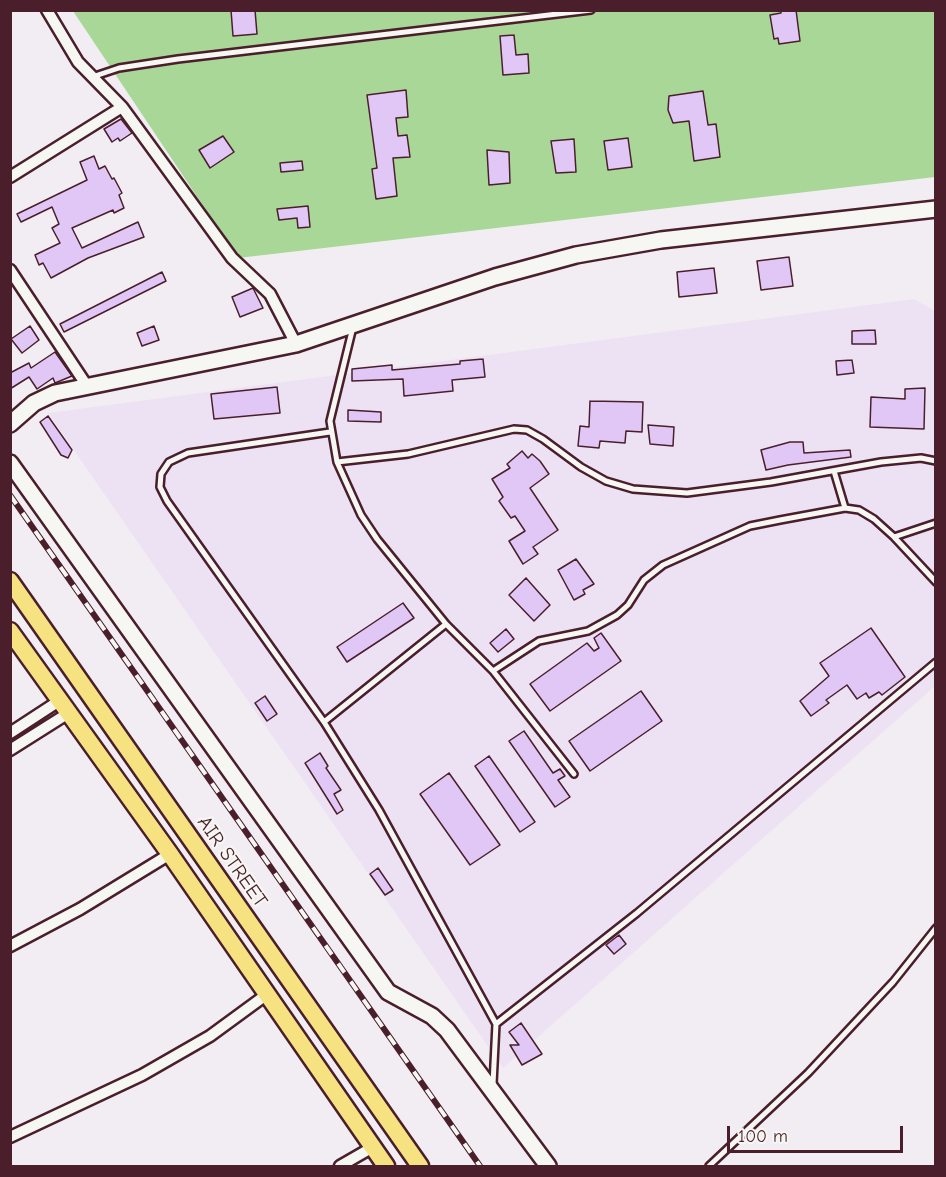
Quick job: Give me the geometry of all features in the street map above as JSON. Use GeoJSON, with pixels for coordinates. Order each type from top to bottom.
{"type":"FeatureCollection","features":[{"type":"Feature","properties":{"kind":"main road","name":"AIR STREET"},"geometry":{"type":"LineString","coordinates":[[10,581],[420,1167]]}},
{"type":"Feature","properties":{"kind":"main road"},"geometry":{"type":"LineString","coordinates":[[10,631],[170,854],[386,1167]]}},
{"type":"Feature","properties":{"kind":"street"},"geometry":{"type":"LineString","coordinates":[[47,10],[78,62],[122,107],[232,258],[270,294],[296,344]]}},
{"type":"Feature","properties":{"kind":"street"},"geometry":{"type":"LineString","coordinates":[[12,172],[122,107]]}},
{"type":"Feature","properties":{"kind":"street"},"geometry":{"type":"LineString","coordinates":[[10,424],[42,398],[87,386],[296,344],[495,277],[576,255],[661,240],[936,209]]}},
{"type":"Feature","properties":{"kind":"street"},"geometry":{"type":"LineString","coordinates":[[10,270],[87,386]]}},
{"type":"Feature","properties":{"kind":"street"},"geometry":{"type":"LineString","coordinates":[[10,463],[388,992],[432,1016],[447,1030],[548,1167]]}},
{"type":"Feature","properties":{"kind":"street"},"geometry":{"type":"LineString","coordinates":[[10,733],[63,707]]}},
{"type":"Feature","properties":{"kind":"street"},"geometry":{"type":"LineString","coordinates":[[10,750],[63,707]]}},
{"type":"Feature","properties":{"kind":"street"},"geometry":{"type":"LineString","coordinates":[[10,946],[95,901],[170,854]]}},
{"type":"Feature","properties":{"kind":"street"},"geometry":{"type":"LineString","coordinates":[[10,1137],[142,1075],[210,1036],[266,995]]}},
{"type":"Feature","properties":{"kind":"street"},"geometry":{"type":"LineString","coordinates":[[340,1167],[373,1147]]}},
{"type":"Feature","properties":{"kind":"lane"},"geometry":{"type":"LineString","coordinates":[[91,77],[119,68],[178,59],[591,10]]}},
{"type":"Feature","properties":{"kind":"lane"},"geometry":{"type":"LineString","coordinates":[[354,323],[330,421],[330,432],[337,462],[347,489],[377,539],[446,624],[493,671],[573,774]]}},
{"type":"Feature","properties":{"kind":"lane"},"geometry":{"type":"LineString","coordinates":[[337,462],[408,454],[514,429],[527,430],[606,481],[633,489],[687,493],[881,462],[921,458],[936,461]]}},
{"type":"Feature","properties":{"kind":"lane"},"geometry":{"type":"LineString","coordinates":[[330,432],[188,453],[169,462],[161,474],[160,487],[173,510],[324,722],[379,810],[496,1024],[492,1091]]}},
{"type":"Feature","properties":{"kind":"lane"},"geometry":{"type":"LineString","coordinates":[[834,471],[845,508]]}},
{"type":"Feature","properties":{"kind":"lane"},"geometry":{"type":"LineString","coordinates":[[493,671],[539,641],[588,631],[617,615],[628,605],[644,580],[657,570],[705,544],[750,526],[845,508],[859,510],[894,537],[936,582]]}},
{"type":"Feature","properties":{"kind":"lane"},"geometry":{"type":"LineString","coordinates":[[894,537],[936,523]]}},
{"type":"Feature","properties":{"kind":"lane"},"geometry":{"type":"LineString","coordinates":[[324,722],[446,624]]}},
{"type":"Feature","properties":{"kind":"lane"},"geometry":{"type":"LineString","coordinates":[[496,1024],[637,913],[936,662]]}},
{"type":"Feature","properties":{"kind":"lane"},"geometry":{"type":"LineString","coordinates":[[709,1167],[807,1073],[893,982],[936,928]]}},
{"type":"Feature","properties":{"kind":"shaded area"},"geometry":{"type":"Polygon","coordinates":[[[914,299],[935,311],[935,686],[503,1068],[48,413],[914,299]]]}},
{"type":"Feature","properties":{"kind":"green space"},"geometry":{"type":"Polygon","coordinates":[[[73,11],[935,11],[935,177],[238,258],[73,11]]]}},
{"type":"Feature","properties":{"kind":"building"},"geometry":{"type":"Polygon","coordinates":[[[231,10],[255,10],[257,34],[233,36],[231,10]]]}},
{"type":"Feature","properties":{"kind":"building"},"geometry":{"type":"Polygon","coordinates":[[[781,10],[796,10],[800,41],[779,44],[778,38],[774,39],[770,15],[781,13],[781,10]]]}},
{"type":"Feature","properties":{"kind":"building"},"geometry":{"type":"Polygon","coordinates":[[[514,35],[516,55],[528,54],[529,73],[503,75],[500,36],[514,35]]]}},
{"type":"Feature","properties":{"kind":"building"},"geometry":{"type":"Polygon","coordinates":[[[406,90],[408,117],[396,118],[398,136],[407,135],[410,157],[393,158],[397,196],[376,199],[372,169],[377,168],[367,95],[406,90]]]}},
{"type":"Feature","properties":{"kind":"building"},"geometry":{"type":"Polygon","coordinates":[[[703,91],[708,125],[716,124],[720,157],[694,161],[689,121],[673,123],[668,110],[669,96],[703,91]]]}},
{"type":"Feature","properties":{"kind":"building"},"geometry":{"type":"Polygon","coordinates":[[[121,119],[132,133],[120,141],[118,138],[112,142],[104,129],[121,119]]]}},
{"type":"Feature","properties":{"kind":"building"},"geometry":{"type":"Polygon","coordinates":[[[223,136],[234,152],[210,168],[199,150],[223,136]]]}},
{"type":"Feature","properties":{"kind":"building"},"geometry":{"type":"Polygon","coordinates":[[[628,138],[632,167],[608,170],[604,141],[628,138]]]}},
{"type":"Feature","properties":{"kind":"building"},"geometry":{"type":"Polygon","coordinates":[[[574,139],[576,172],[556,173],[551,141],[574,139]]]}},
{"type":"Feature","properties":{"kind":"building"},"geometry":{"type":"Polygon","coordinates":[[[487,150],[509,152],[510,183],[489,185],[487,150]]]}},
{"type":"Feature","properties":{"kind":"building"},"geometry":{"type":"Polygon","coordinates":[[[94,156],[99,169],[105,166],[112,179],[114,178],[122,193],[119,195],[124,208],[114,213],[113,210],[72,228],[82,248],[138,222],[144,237],[88,258],[51,278],[43,263],[39,265],[35,255],[60,243],[52,228],[59,224],[52,207],[21,222],[17,214],[87,180],[80,162],[94,156]]]}},
{"type":"Feature","properties":{"kind":"building"},"geometry":{"type":"Polygon","coordinates":[[[302,161],[303,170],[281,172],[280,163],[302,161]]]}},
{"type":"Feature","properties":{"kind":"building"},"geometry":{"type":"Polygon","coordinates":[[[308,206],[310,227],[298,228],[297,218],[279,220],[277,209],[308,206]]]}},
{"type":"Feature","properties":{"kind":"building"},"geometry":{"type":"Polygon","coordinates":[[[789,257],[793,286],[761,290],[757,261],[789,257]]]}},
{"type":"Feature","properties":{"kind":"building"},"geometry":{"type":"Polygon","coordinates":[[[714,268],[717,293],[679,297],[677,272],[714,268]]]}},
{"type":"Feature","properties":{"kind":"building"},"geometry":{"type":"Polygon","coordinates":[[[162,272],[166,281],[64,332],[60,324],[162,272]]]}},
{"type":"Feature","properties":{"kind":"building"},"geometry":{"type":"Polygon","coordinates":[[[253,288],[263,308],[240,317],[232,297],[253,288]]]}},
{"type":"Feature","properties":{"kind":"building"},"geometry":{"type":"Polygon","coordinates":[[[30,326],[39,340],[22,353],[11,339],[30,326]]]}},
{"type":"Feature","properties":{"kind":"building"},"geometry":{"type":"Polygon","coordinates":[[[154,326],[159,340],[142,346],[137,333],[154,326]]]}},
{"type":"Feature","properties":{"kind":"building"},"geometry":{"type":"Polygon","coordinates":[[[875,330],[876,344],[852,344],[852,331],[875,330]]]}},
{"type":"Feature","properties":{"kind":"building"},"geometry":{"type":"Polygon","coordinates":[[[55,352],[72,376],[55,383],[53,378],[37,389],[29,377],[10,389],[10,373],[29,363],[31,368],[55,352]]]}},
{"type":"Feature","properties":{"kind":"building"},"geometry":{"type":"Polygon","coordinates":[[[483,359],[485,377],[452,380],[453,391],[404,396],[403,379],[352,381],[352,369],[392,365],[392,370],[460,364],[460,361],[483,359]]]}},
{"type":"Feature","properties":{"kind":"building"},"geometry":{"type":"Polygon","coordinates":[[[852,360],[854,373],[837,375],[836,361],[852,360]]]}},
{"type":"Feature","properties":{"kind":"building"},"geometry":{"type":"Polygon","coordinates":[[[277,387],[280,413],[214,419],[211,394],[277,387]]]}},
{"type":"Feature","properties":{"kind":"building"},"geometry":{"type":"Polygon","coordinates":[[[925,388],[924,429],[870,427],[871,397],[905,399],[905,389],[925,388]]]}},
{"type":"Feature","properties":{"kind":"building"},"geometry":{"type":"Polygon","coordinates":[[[590,401],[643,402],[642,432],[626,431],[625,443],[600,441],[599,448],[578,446],[580,426],[589,427],[590,401]]]}},
{"type":"Feature","properties":{"kind":"building"},"geometry":{"type":"Polygon","coordinates":[[[348,410],[381,412],[381,422],[348,421],[348,410]]]}},
{"type":"Feature","properties":{"kind":"building"},"geometry":{"type":"Polygon","coordinates":[[[48,416],[72,450],[68,458],[61,455],[40,422],[48,416]]]}},
{"type":"Feature","properties":{"kind":"building"},"geometry":{"type":"Polygon","coordinates":[[[648,425],[674,427],[673,446],[650,444],[648,425]]]}},
{"type":"Feature","properties":{"kind":"building"},"geometry":{"type":"Polygon","coordinates":[[[790,442],[803,442],[804,453],[850,450],[851,457],[766,470],[761,450],[790,442]]]}},
{"type":"Feature","properties":{"kind":"building"},"geometry":{"type":"Polygon","coordinates":[[[522,451],[528,458],[532,454],[549,474],[530,488],[558,530],[533,547],[538,554],[523,564],[509,541],[525,531],[515,516],[511,518],[499,501],[503,497],[492,479],[510,468],[507,464],[522,451]]]}},
{"type":"Feature","properties":{"kind":"building"},"geometry":{"type":"Polygon","coordinates":[[[576,559],[594,584],[583,590],[585,594],[574,600],[558,570],[576,559]]]}},
{"type":"Feature","properties":{"kind":"building"},"geometry":{"type":"Polygon","coordinates":[[[526,578],[550,605],[534,621],[509,595],[526,578]]]}},
{"type":"Feature","properties":{"kind":"building"},"geometry":{"type":"Polygon","coordinates":[[[403,603],[414,618],[347,662],[337,647],[403,603]]]}},
{"type":"Feature","properties":{"kind":"building"},"geometry":{"type":"Polygon","coordinates":[[[871,628],[905,677],[882,695],[879,692],[869,698],[866,693],[857,699],[847,685],[826,700],[829,703],[811,716],[800,701],[829,676],[820,663],[871,628]]]}},
{"type":"Feature","properties":{"kind":"building"},"geometry":{"type":"Polygon","coordinates":[[[506,629],[514,639],[498,652],[490,643],[506,629]]]}},
{"type":"Feature","properties":{"kind":"building"},"geometry":{"type":"Polygon","coordinates":[[[601,633],[621,661],[550,711],[530,684],[587,643],[594,651],[599,648],[594,638],[601,633]]]}},
{"type":"Feature","properties":{"kind":"building"},"geometry":{"type":"Polygon","coordinates":[[[641,691],[662,721],[590,771],[569,741],[641,691]]]}},
{"type":"Feature","properties":{"kind":"building"},"geometry":{"type":"Polygon","coordinates":[[[265,696],[277,714],[267,721],[255,703],[265,696]]]}},
{"type":"Feature","properties":{"kind":"building"},"geometry":{"type":"Polygon","coordinates":[[[524,731],[553,773],[560,769],[565,776],[558,780],[570,797],[555,807],[509,741],[524,731]]]}},
{"type":"Feature","properties":{"kind":"building"},"geometry":{"type":"Polygon","coordinates":[[[320,753],[328,766],[326,768],[341,790],[334,794],[343,810],[337,814],[305,763],[320,753]]]}},
{"type":"Feature","properties":{"kind":"building"},"geometry":{"type":"Polygon","coordinates":[[[489,756],[535,822],[520,832],[475,766],[489,756]]]}},
{"type":"Feature","properties":{"kind":"building"},"geometry":{"type":"Polygon","coordinates":[[[449,773],[500,845],[470,865],[420,794],[449,773]]]}},
{"type":"Feature","properties":{"kind":"building"},"geometry":{"type":"Polygon","coordinates":[[[378,868],[393,890],[385,895],[370,874],[378,868]]]}},
{"type":"Feature","properties":{"kind":"building"},"geometry":{"type":"Polygon","coordinates":[[[619,935],[626,944],[614,954],[606,945],[619,935]]]}},
{"type":"Feature","properties":{"kind":"building"},"geometry":{"type":"Polygon","coordinates":[[[521,1023],[542,1054],[522,1065],[510,1045],[519,1045],[509,1032],[521,1023]]]}},
{"type":"Feature","properties":{"kind":"railway"},"geometry":{"type":"LineString","coordinates":[[10,495],[480,1166]]}}]}
